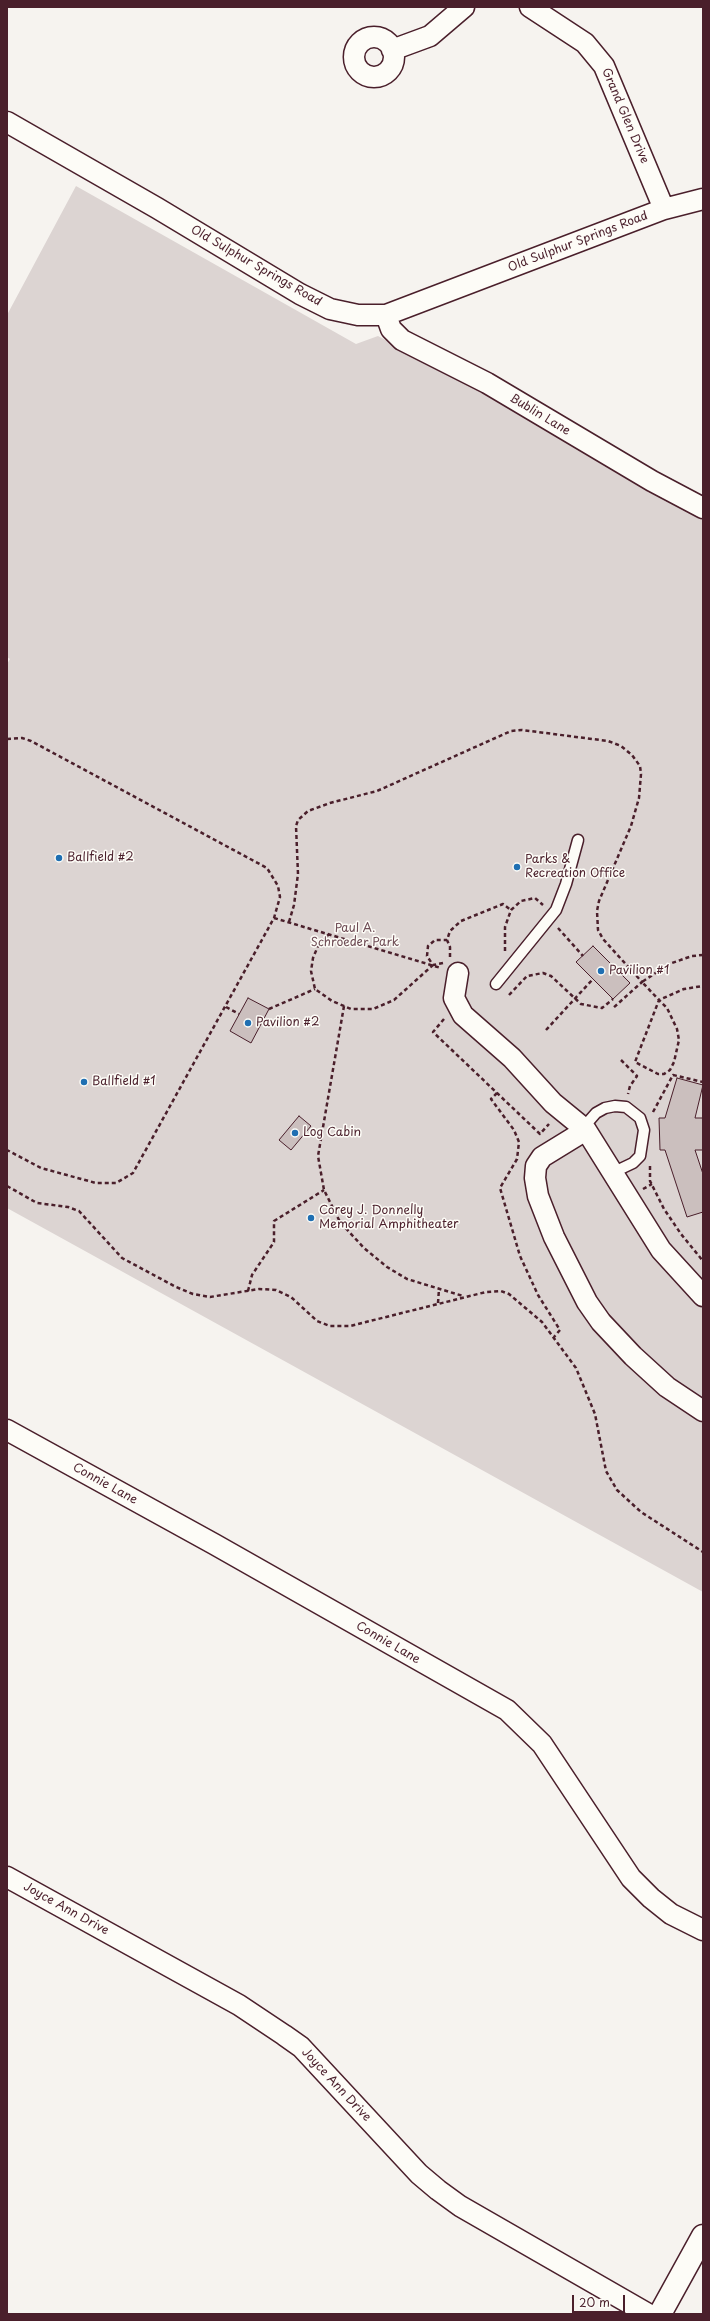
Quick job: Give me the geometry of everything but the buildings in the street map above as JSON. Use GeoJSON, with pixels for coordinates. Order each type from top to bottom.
{"type":"FeatureCollection","features":[{"type":"Feature","properties":{"kind":"street"},"geometry":{"type":"LineString","coordinates":[[392,50],[430,36],[464,7]]}},
{"type":"Feature","properties":{"kind":"street","name":"Grand Glen Drive"},"geometry":{"type":"LineString","coordinates":[[530,7],[585,42],[604,66],[664,209]]}},
{"type":"Feature","properties":{"kind":"street","name":"Old Sulphur Springs Road"},"geometry":{"type":"LineString","coordinates":[[7,122],[157,208],[300,294],[330,309],[358,315],[386,315],[664,209],[703,199]]}},
{"type":"Feature","properties":{"kind":"street","name":"Bublin Lane"},"geometry":{"type":"LineString","coordinates":[[386,315],[391,329],[402,340],[487,383],[652,481],[703,508]]}},
{"type":"Feature","properties":{"kind":"street"},"geometry":{"type":"LineString","coordinates":[[458,973],[454,998],[463,1015],[512,1058],[553,1103],[586,1130],[661,1250],[703,1296]]}},
{"type":"Feature","properties":{"kind":"street"},"geometry":{"type":"LineString","coordinates":[[586,1130],[542,1157],[536,1166],[535,1178],[538,1196],[554,1237],[587,1302],[601,1322],[633,1356],[667,1387],[703,1411]]}},
{"type":"Feature","properties":{"kind":"street","name":"Connie Lane"},"geometry":{"type":"LineString","coordinates":[[7,1430],[221,1548],[507,1710],[542,1744],[631,1878],[651,1898],[672,1914],[703,1930]]}},
{"type":"Feature","properties":{"kind":"street","name":"Joyce Ann Drive"},"geometry":{"type":"LineString","coordinates":[[7,1877],[239,2005],[284,2035],[301,2047],[419,2174],[438,2190],[460,2206],[648,2314]]}},
{"type":"Feature","properties":{"kind":"street"},"geometry":{"type":"LineString","coordinates":[[660,2314],[703,2236]]}},
{"type":"Feature","properties":{"kind":"lane"},"geometry":{"type":"LineString","coordinates":[[496,984],[556,910],[566,884],[578,840]]}},
{"type":"Feature","properties":{"kind":"lane"},"geometry":{"type":"LineString","coordinates":[[586,1130],[596,1113],[605,1108],[615,1106],[626,1107],[640,1118],[644,1130],[640,1156],[633,1163],[612,1173]]}},
{"type":"Feature","properties":{"kind":"path"},"geometry":{"type":"LineString","coordinates":[[289,922],[294,905],[298,874],[296,826],[298,820],[308,811],[330,803],[377,791],[511,731],[522,730],[594,738],[608,741],[627,750],[636,760],[642,774],[639,798],[631,826],[599,901],[597,921],[603,939],[659,1000],[672,1018],[677,1029],[679,1040],[674,1062],[670,1070],[664,1074],[658,1074],[635,1062],[659,1000],[684,989],[703,986]]}},
{"type":"Feature","properties":{"kind":"path"},"geometry":{"type":"LineString","coordinates":[[7,739],[32,740],[267,868],[278,886],[280,897],[274,918],[226,1007],[139,1165],[125,1179],[116,1184],[74,1179],[41,1168],[7,1150]]}},
{"type":"Feature","properties":{"kind":"path"},"geometry":{"type":"LineString","coordinates":[[446,940],[450,931],[462,922],[503,904],[511,910]]}},
{"type":"Feature","properties":{"kind":"path"},"geometry":{"type":"LineString","coordinates":[[274,918],[458,973]]}},
{"type":"Feature","properties":{"kind":"path"},"geometry":{"type":"LineString","coordinates":[[329,934],[318,946],[313,958],[312,972],[315,989],[332,1001],[351,1009],[373,1009],[394,1000],[433,965],[445,962],[451,955],[450,947],[446,940]]}},
{"type":"Feature","properties":{"kind":"path"},"geometry":{"type":"LineString","coordinates":[[433,965],[427,956],[428,946],[435,940],[446,940]]}},
{"type":"Feature","properties":{"kind":"path"},"geometry":{"type":"LineString","coordinates":[[612,1009],[642,982],[669,964],[692,956],[703,955]]}},
{"type":"Feature","properties":{"kind":"path"},"geometry":{"type":"LineString","coordinates":[[509,995],[527,976],[543,973],[551,976],[574,998],[585,1005],[602,1008],[613,999]]}},
{"type":"Feature","properties":{"kind":"path"},"geometry":{"type":"LineString","coordinates":[[546,1030],[593,979]]}},
{"type":"Feature","properties":{"kind":"path"},"geometry":{"type":"LineString","coordinates":[[268,1009],[315,989]]}},
{"type":"Feature","properties":{"kind":"path"},"geometry":{"type":"LineString","coordinates":[[344,1006],[318,1156],[324,1190],[340,1222],[364,1248],[387,1267],[407,1279],[465,1297]]}},
{"type":"Feature","properties":{"kind":"path"},"geometry":{"type":"LineString","coordinates":[[226,1007],[239,1014]]}},
{"type":"Feature","properties":{"kind":"path"},"geometry":{"type":"LineString","coordinates":[[446,1016],[433,1032],[540,1134],[553,1121]]}},
{"type":"Feature","properties":{"kind":"path"},"geometry":{"type":"LineString","coordinates":[[621,1060],[637,1076],[628,1090],[630,1096],[634,1097]]}},
{"type":"Feature","properties":{"kind":"path"},"geometry":{"type":"LineString","coordinates":[[653,1111],[673,1075],[703,1082]]}},
{"type":"Feature","properties":{"kind":"path"},"geometry":{"type":"LineString","coordinates":[[497,1093],[491,1099],[514,1130],[519,1142],[517,1159],[500,1188],[520,1256],[538,1295],[560,1330],[554,1337]]}},
{"type":"Feature","properties":{"kind":"path"},"geometry":{"type":"LineString","coordinates":[[649,1108],[656,1116]]}},
{"type":"Feature","properties":{"kind":"path"},"geometry":{"type":"LineString","coordinates":[[647,1164],[651,1160],[649,1175],[664,1209],[681,1234],[703,1261]]}},
{"type":"Feature","properties":{"kind":"path"},"geometry":{"type":"LineString","coordinates":[[637,1192],[652,1184]]}},
{"type":"Feature","properties":{"kind":"path"},"geometry":{"type":"LineString","coordinates":[[7,1186],[37,1203],[68,1207],[79,1212],[122,1258],[176,1287],[202,1297],[267,1289],[284,1292],[317,1321],[337,1326],[350,1326],[492,1291],[509,1294],[523,1304],[554,1337],[576,1368],[588,1393],[600,1431],[603,1461],[610,1480],[624,1497],[641,1512],[703,1552]]}},
{"type":"Feature","properties":{"kind":"path"},"geometry":{"type":"LineString","coordinates":[[248,1291],[252,1275],[274,1242],[274,1221],[324,1190]]}},
{"type":"Feature","properties":{"kind":"path"},"geometry":{"type":"LineString","coordinates":[[438,1304],[439,1289]]}},
{"type":"Feature","properties":{"kind":"green space","name":"Paul A. Schroeder Park"},"geometry":{"type":"Polygon","coordinates":[[[76,186],[356,344],[378,336],[703,511],[703,1592],[7,1208],[7,664],[10,659],[7,657],[7,315],[76,186]]]}},
{"type":"Feature","properties":{"kind":"place","name":"Ballfield #2"},"geometry":{"type":"Point","coordinates":[59,858]}},
{"type":"Feature","properties":{"kind":"place","name":"Parks & Recreation Office"},"geometry":{"type":"Point","coordinates":[517,867]}},
{"type":"Feature","properties":{"kind":"place","name":"Pavilion #1"},"geometry":{"type":"Point","coordinates":[601,971]}},
{"type":"Feature","properties":{"kind":"place","name":"Pavilion #2"},"geometry":{"type":"Point","coordinates":[248,1023]}},
{"type":"Feature","properties":{"kind":"place","name":"Ballfield #1"},"geometry":{"type":"Point","coordinates":[84,1082]}},
{"type":"Feature","properties":{"kind":"place","name":"Log Cabin"},"geometry":{"type":"Point","coordinates":[295,1133]}},
{"type":"Feature","properties":{"kind":"place","name":"Corey J. Donnelly Memorial Amphitheater"},"geometry":{"type":"Point","coordinates":[311,1218]}}]}
